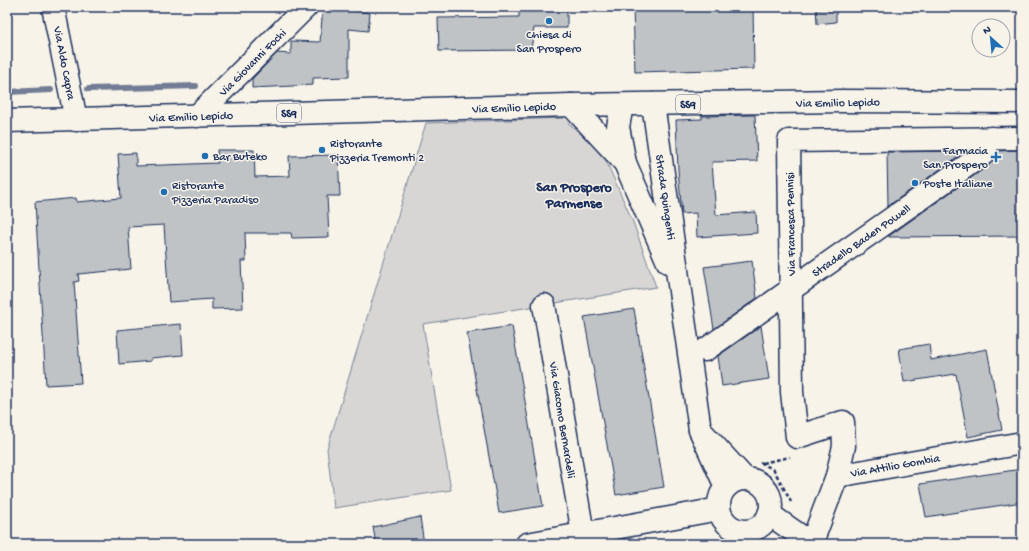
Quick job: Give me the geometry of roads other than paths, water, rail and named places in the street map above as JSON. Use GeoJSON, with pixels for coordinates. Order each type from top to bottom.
{"type":"FeatureCollection","features":[{"type":"Feature","properties":{"kind":"street","name":"Via Aldo Capra"},"geometry":{"type":"LineString","coordinates":[[54,7],[76,120]]}},
{"type":"Feature","properties":{"kind":"street","name":"Via Giovanni Fochi"},"geometry":{"type":"LineString","coordinates":[[197,116],[306,7]]}},
{"type":"Feature","properties":{"kind":"street","name":"Via Emilio Lepido"},"geometry":{"type":"LineString","coordinates":[[7,122],[571,105],[1022,102]]}},
{"type":"Feature","properties":{"kind":"street","name":"Strada Quingenti"},"geometry":{"type":"LineString","coordinates":[[622,104],[618,127],[625,163],[679,289]]}},
{"type":"Feature","properties":{"kind":"street","name":"Strada Quingenti"},"geometry":{"type":"LineString","coordinates":[[653,104],[700,430],[735,483]]}},
{"type":"Feature","properties":{"kind":"street","name":"Strada Quingenti"},"geometry":{"type":"LineString","coordinates":[[571,105],[625,163]]}},
{"type":"Feature","properties":{"kind":"street","name":"Stradello Baden Powell"},"geometry":{"type":"LineString","coordinates":[[705,350],[982,155],[991,138]]}},
{"type":"Feature","properties":{"kind":"street","name":"Via Francesca Pennisi"},"geometry":{"type":"LineString","coordinates":[[837,476],[844,446],[842,422],[797,437],[792,392],[789,141],[1022,138]]}},
{"type":"Feature","properties":{"kind":"street","name":"Via Giacomo Bernardelli"},"geometry":{"type":"LineString","coordinates":[[544,305],[583,534]]}},
{"type":"Feature","properties":{"kind":"street","name":"Via Attilio Gombia"},"geometry":{"type":"LineString","coordinates":[[814,543],[837,476],[1022,443]]}},
{"type":"Feature","properties":{"kind":"street"},"geometry":{"type":"LineString","coordinates":[[527,544],[583,534],[724,526],[746,531],[749,537],[765,521],[769,514],[770,502],[766,490],[760,484],[753,480],[735,483],[721,494],[719,501],[724,526]]}},
{"type":"Feature","properties":{"kind":"street"},"geometry":{"type":"LineString","coordinates":[[769,514],[802,537],[814,543]]}},
{"type":"Feature","properties":{"kind":"waterway"},"geometry":{"type":"LineString","coordinates":[[88,89],[196,86]]}},
{"type":"Feature","properties":{"kind":"waterway"},"geometry":{"type":"LineString","coordinates":[[7,92],[51,90]]}},
{"type":"Feature","properties":{"kind":"place","name":"Chiesa di San Prospero"},"geometry":{"type":"Point","coordinates":[549,21]}},
{"type":"Feature","properties":{"kind":"place","name":"Ristorante Pizzeria Tremonti 2"},"geometry":{"type":"Point","coordinates":[322,150]}},
{"type":"Feature","properties":{"kind":"place","name":"Bar Buteko"},"geometry":{"type":"Point","coordinates":[205,156]}},
{"type":"Feature","properties":{"kind":"place","name":"Farmacia San Prospero"},"geometry":{"type":"Point","coordinates":[996,157]}},
{"type":"Feature","properties":{"kind":"place","name":"Poste Italiane"},"geometry":{"type":"Point","coordinates":[915,183]}},
{"type":"Feature","properties":{"kind":"place","name":"Ristorante Pizzeria Paradiso"},"geometry":{"type":"Point","coordinates":[164,192]}},
{"type":"Feature","properties":{"kind":"district","name":"San Prospero Parmense"},"geometry":{"type":"Point","coordinates":[574,194]}}]}
